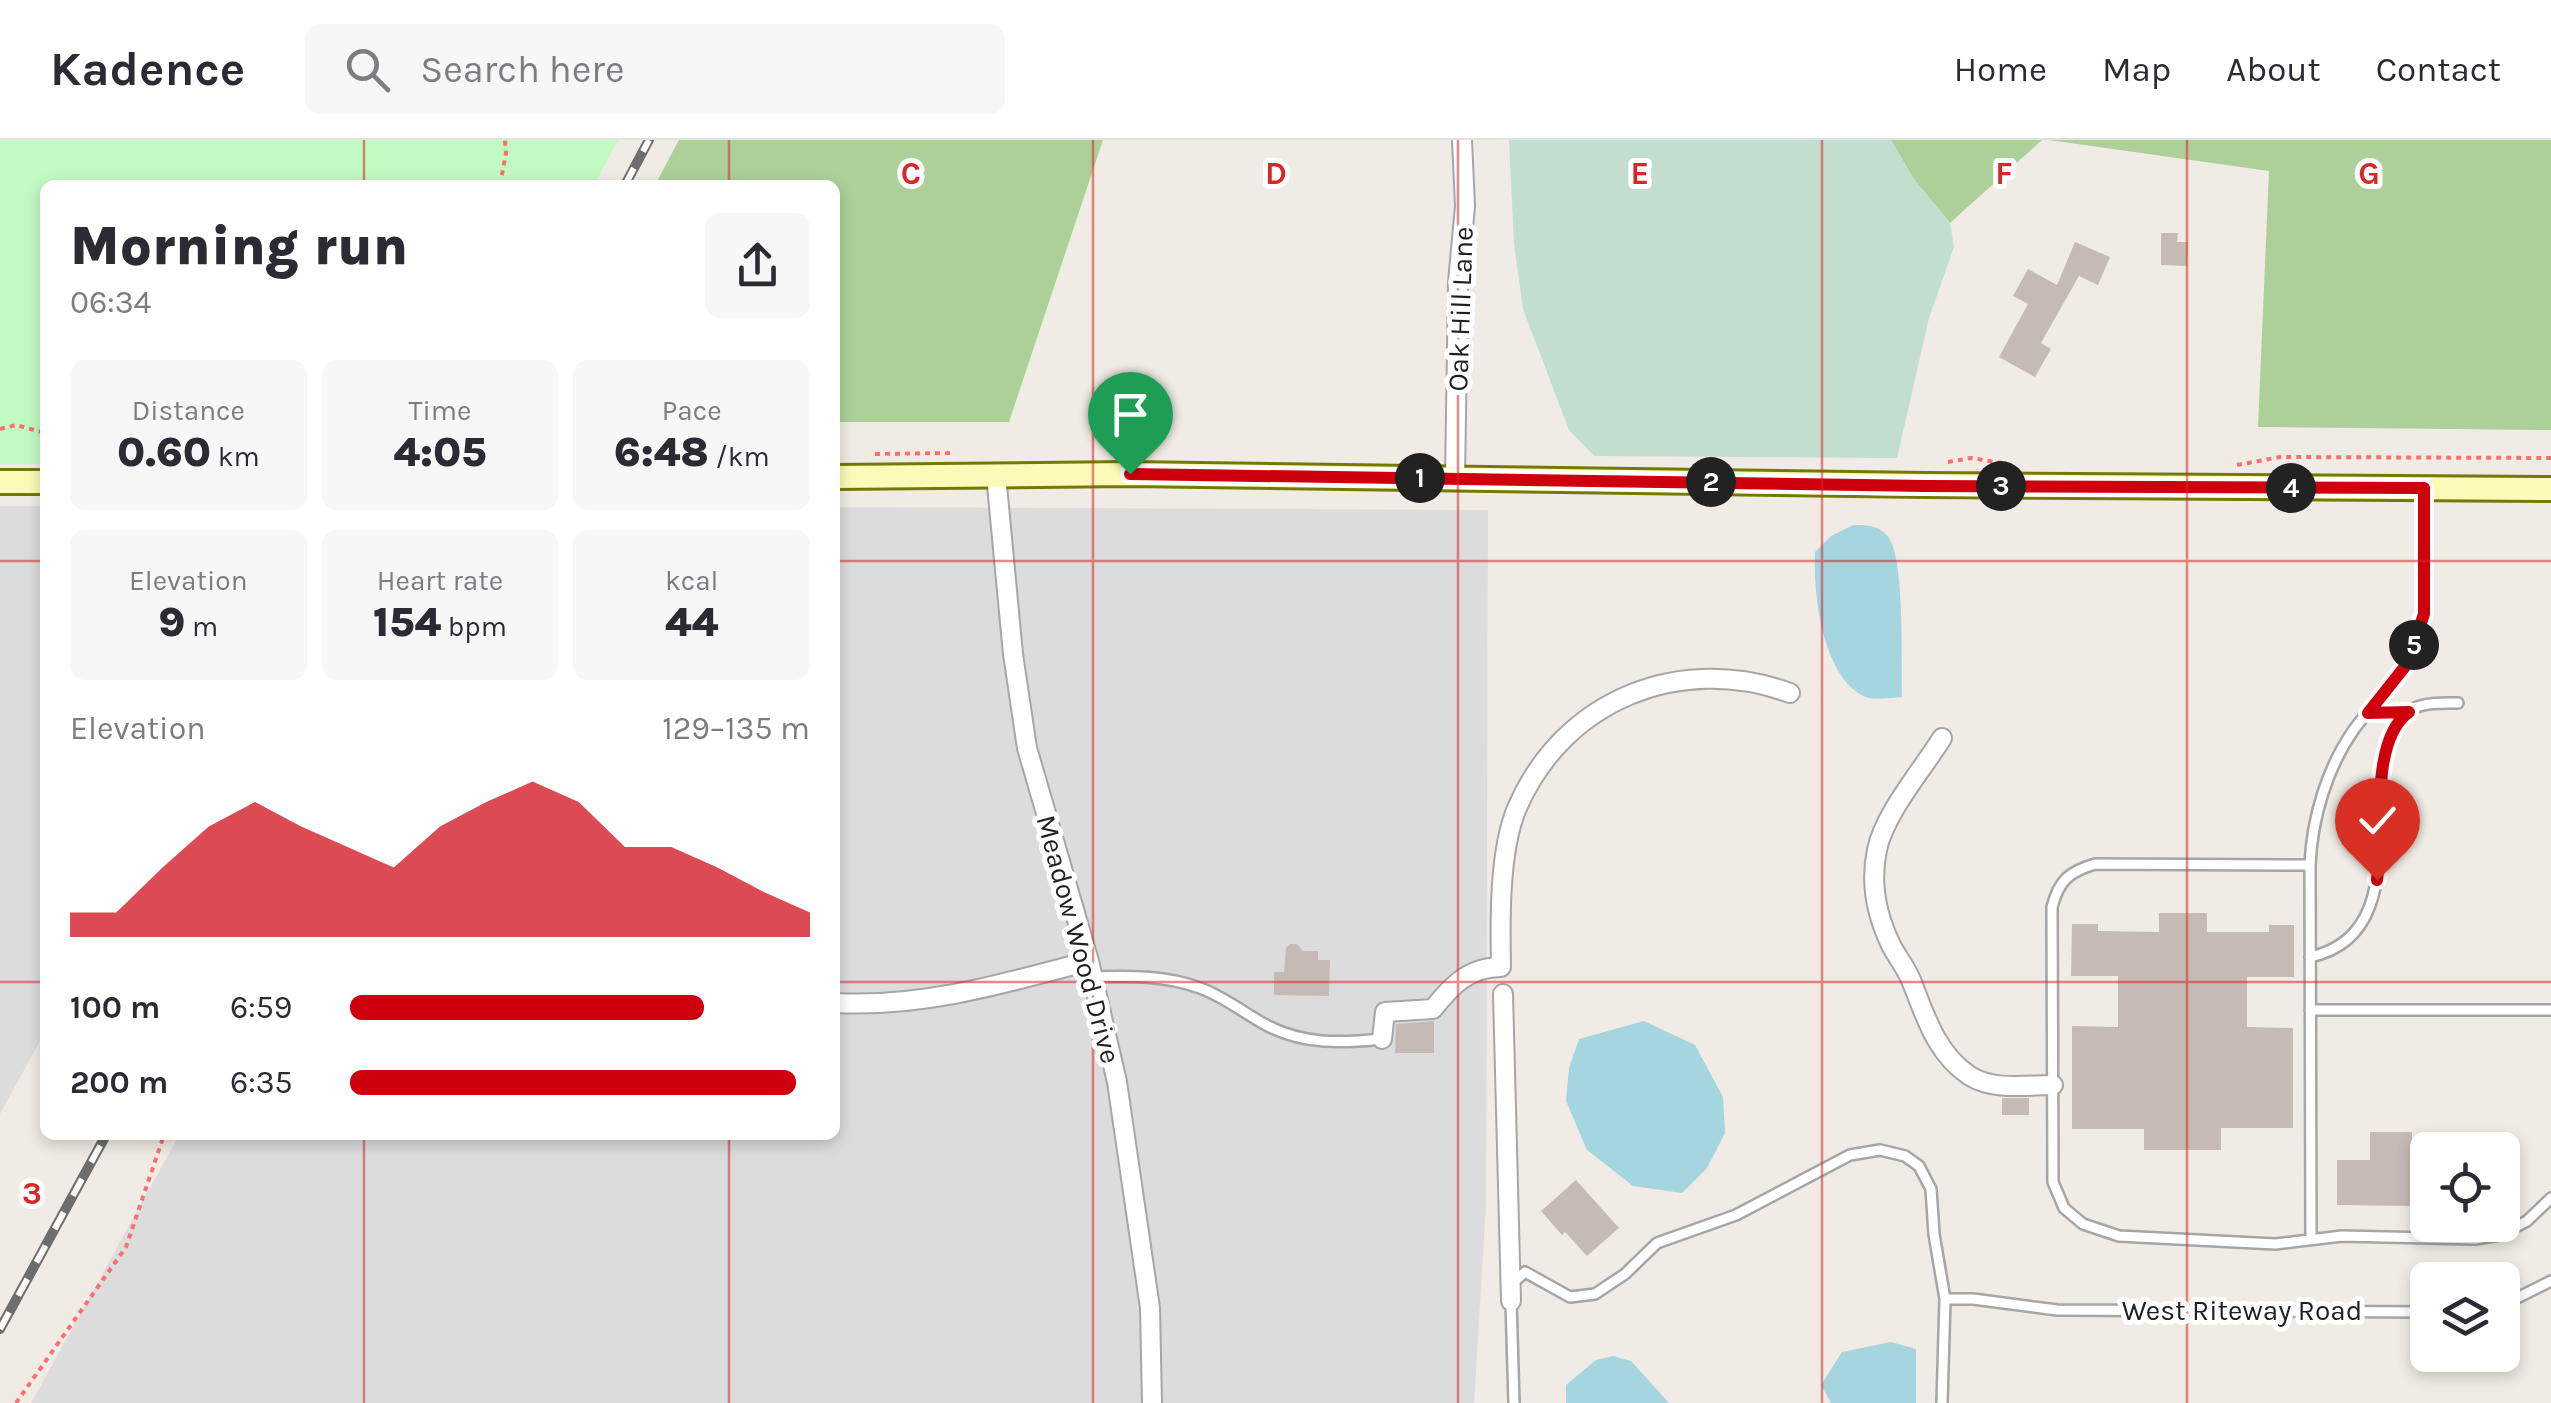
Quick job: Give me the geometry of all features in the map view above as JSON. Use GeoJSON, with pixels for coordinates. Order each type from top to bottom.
{"type":"FeatureCollection","features":[{"type":"Feature","properties":{"kind":"street","name":"Oak Hill Lane"},"geometry":{"type":"LineString","coordinates":[[1456,478],[1458,282],[1464,206],[1462,140]]}},
{"type":"Feature","properties":{"kind":"street","name":"Meadow Wood Drive"},"geometry":{"type":"LineString","coordinates":[[996,476],[1013,654],[1027,748],[1091,969],[1116,1082],[1150,1308],[1152,1403]]}},
{"type":"Feature","properties":{"kind":"street"},"geometry":{"type":"LineString","coordinates":[[840,477],[1456,478],[2551,489]]}},
{"type":"Feature","properties":{"kind":"street"},"geometry":{"type":"LineString","coordinates":[[0,482],[40,482]]}},
{"type":"Feature","properties":{"kind":"street"},"geometry":{"type":"LineString","coordinates":[[1382,1039],[1385,1012],[1433,1009],[1454,982],[1486,967],[1501,967],[1507,846],[1516,810],[1540,766],[1562,739],[1631,692],[1678,680],[1738,679],[1790,693]]}},
{"type":"Feature","properties":{"kind":"street"},"geometry":{"type":"LineString","coordinates":[[1942,738],[1884,829],[1877,850],[1875,895],[1880,918],[1928,1025],[1946,1054],[1971,1076],[1991,1085],[2053,1085]]}},
{"type":"Feature","properties":{"kind":"street"},"geometry":{"type":"LineString","coordinates":[[840,1003],[972,992],[1091,969]]}},
{"type":"Feature","properties":{"kind":"street"},"geometry":{"type":"LineString","coordinates":[[1503,994],[1511,1301]]}},
{"type":"Feature","properties":{"kind":"lane"},"geometry":{"type":"LineString","coordinates":[[2311,1239],[2311,838],[2331,768],[2407,664],[2424,614],[2424,488]]}},
{"type":"Feature","properties":{"kind":"lane"},"geometry":{"type":"LineString","coordinates":[[2368,713],[2409,712],[2434,704],[2458,703]]}},
{"type":"Feature","properties":{"kind":"lane"},"geometry":{"type":"LineString","coordinates":[[2310,957],[2346,943],[2360,926],[2371,902],[2381,855],[2381,779],[2394,730],[2409,712]]}},
{"type":"Feature","properties":{"kind":"lane"},"geometry":{"type":"LineString","coordinates":[[2310,865],[2095,864],[2074,870],[2058,884],[2052,908],[2054,1182],[2064,1208],[2083,1224],[2118,1236],[2275,1244],[2342,1236],[2475,1240],[2527,1221],[2551,1198]]}},
{"type":"Feature","properties":{"kind":"lane"},"geometry":{"type":"LineString","coordinates":[[1091,969],[1168,979],[1201,988],[1285,1034],[1338,1044],[1382,1039]]}},
{"type":"Feature","properties":{"kind":"lane"},"geometry":{"type":"LineString","coordinates":[[2310,1010],[2551,1010]]}},
{"type":"Feature","properties":{"kind":"lane"},"geometry":{"type":"LineString","coordinates":[[1514,1403],[1511,1301],[1518,1275],[1525,1272],[1570,1297],[1596,1294],[1626,1274],[1657,1243],[1736,1215],[1850,1155],[1880,1150],[1905,1156],[1919,1166],[1931,1189],[1945,1299],[1942,1403]]}},
{"type":"Feature","properties":{"kind":"lane"},"geometry":{"type":"LineString","coordinates":[[2520,1297],[2551,1282]]}},
{"type":"Feature","properties":{"kind":"lane","name":"West Riteway Road"},"geometry":{"type":"LineString","coordinates":[[1945,1299],[2056,1310],[2410,1312]]}},
{"type":"Feature","properties":{"kind":"path"},"geometry":{"type":"LineString","coordinates":[[501,180],[505,140]]}},
{"type":"Feature","properties":{"kind":"path"},"geometry":{"type":"LineString","coordinates":[[0,429],[16,426],[40,432]]}},
{"type":"Feature","properties":{"kind":"path"},"geometry":{"type":"LineString","coordinates":[[16,1403],[126,1247],[162,1140]]}},
{"type":"Feature","properties":{"kind":"shaded area"},"geometry":{"type":"Polygon","coordinates":[[[0,506],[40,506],[40,1041],[0,1114],[0,506]]]}},
{"type":"Feature","properties":{"kind":"shaded area"},"geometry":{"type":"Polygon","coordinates":[[[840,507],[1488,510],[1486,1206],[1474,1403],[31,1403],[176,1140],[840,1140],[840,507]]]}},
{"type":"Feature","properties":{"kind":"green space"},"geometry":{"type":"Polygon","coordinates":[[[0,140],[618,140],[597,180],[40,180],[40,464],[0,464],[0,140]]]}},
{"type":"Feature","properties":{"kind":"green space"},"geometry":{"type":"Polygon","coordinates":[[[679,140],[1103,140],[1009,422],[840,422],[840,180],[658,180],[679,140]]]}},
{"type":"Feature","properties":{"kind":"green space"},"geometry":{"type":"Polygon","coordinates":[[[1509,140],[1891,140],[1913,178],[1950,223],[1954,247],[1929,318],[1897,458],[1594,456],[1569,430],[1523,309],[1514,244],[1509,140]]]}},
{"type":"Feature","properties":{"kind":"green space"},"geometry":{"type":"Polygon","coordinates":[[[1891,140],[2042,140],[1950,223],[1913,178],[1891,140]]]}},
{"type":"Feature","properties":{"kind":"green space"},"geometry":{"type":"Polygon","coordinates":[[[2049,140],[2551,140],[2551,430],[2258,427],[2269,171],[2049,140]]]}},
{"type":"Feature","properties":{"kind":"water"},"geometry":{"type":"Polygon","coordinates":[[[1853,525],[1882,530],[1894,551],[1900,590],[1902,697],[1867,698],[1849,685],[1829,652],[1823,632],[1815,552],[1831,536],[1853,525]]]}},
{"type":"Feature","properties":{"kind":"water"},"geometry":{"type":"Polygon","coordinates":[[[1644,1021],[1695,1045],[1723,1097],[1725,1133],[1707,1168],[1682,1193],[1633,1186],[1587,1150],[1566,1101],[1569,1068],[1579,1039],[1644,1021]]]}},
{"type":"Feature","properties":{"kind":"water"},"geometry":{"type":"Polygon","coordinates":[[[1891,1342],[1916,1349],[1916,1403],[1831,1403],[1821,1385],[1842,1352],[1891,1342]]]}},
{"type":"Feature","properties":{"kind":"water"},"geometry":{"type":"Polygon","coordinates":[[[1613,1356],[1631,1361],[1669,1403],[1566,1403],[1566,1385],[1596,1360],[1613,1356]]]}},
{"type":"Feature","properties":{"kind":"building"},"geometry":{"type":"Polygon","coordinates":[[[2161,233],[2178,233],[2177,242],[2188,242],[2187,266],[2161,265],[2161,233]]]}},
{"type":"Feature","properties":{"kind":"building"},"geometry":{"type":"Polygon","coordinates":[[[2075,242],[2110,257],[2098,285],[2079,276],[2041,343],[2051,349],[2035,377],[1999,357],[2028,304],[2013,296],[2028,269],[2057,285],[2075,242]]]}},
{"type":"Feature","properties":{"kind":"building"},"geometry":{"type":"Polygon","coordinates":[[[2159,913],[2207,913],[2207,932],[2269,932],[2269,925],[2294,925],[2294,977],[2247,977],[2247,1027],[2293,1028],[2293,1128],[2221,1128],[2221,1150],[2144,1150],[2144,1129],[2072,1129],[2072,1026],[2118,1027],[2118,976],[2071,976],[2072,924],[2098,924],[2098,931],[2159,932],[2159,913]]]}},
{"type":"Feature","properties":{"kind":"building"},"geometry":{"type":"Polygon","coordinates":[[[1297,944],[1303,951],[1318,951],[1318,960],[1330,960],[1329,996],[1274,995],[1274,972],[1284,972],[1286,948],[1297,944]]]}},
{"type":"Feature","properties":{"kind":"building"},"geometry":{"type":"Polygon","coordinates":[[[1434,1021],[1434,1053],[1395,1053],[1396,1024],[1434,1021]]]}},
{"type":"Feature","properties":{"kind":"building"},"geometry":{"type":"Polygon","coordinates":[[[2002,1098],[2029,1098],[2029,1115],[2002,1115],[2002,1098]]]}},
{"type":"Feature","properties":{"kind":"building"},"geometry":{"type":"Polygon","coordinates":[[[2370,1132],[2410,1132],[2410,1206],[2337,1205],[2337,1160],[2370,1160],[2370,1132]]]}},
{"type":"Feature","properties":{"kind":"building"},"geometry":{"type":"Polygon","coordinates":[[[1576,1180],[1619,1228],[1587,1256],[1541,1211],[1576,1180]]]}},
{"type":"Feature","properties":{"kind":"railway"},"geometry":{"type":"LineString","coordinates":[[628,180],[649,140]]}},
{"type":"Feature","properties":{"kind":"railway"},"geometry":{"type":"LineString","coordinates":[[0,1329],[103,1140]]}},
{"type":"Feature","properties":{"kind":"route"},"geometry":{"type":"LineString","coordinates":[[1130,474],[1926,486],[2424,488],[2424,614],[2407,664],[2368,713],[2409,712],[2394,730],[2381,779],[2381,855],[2377,880]]}}]}
